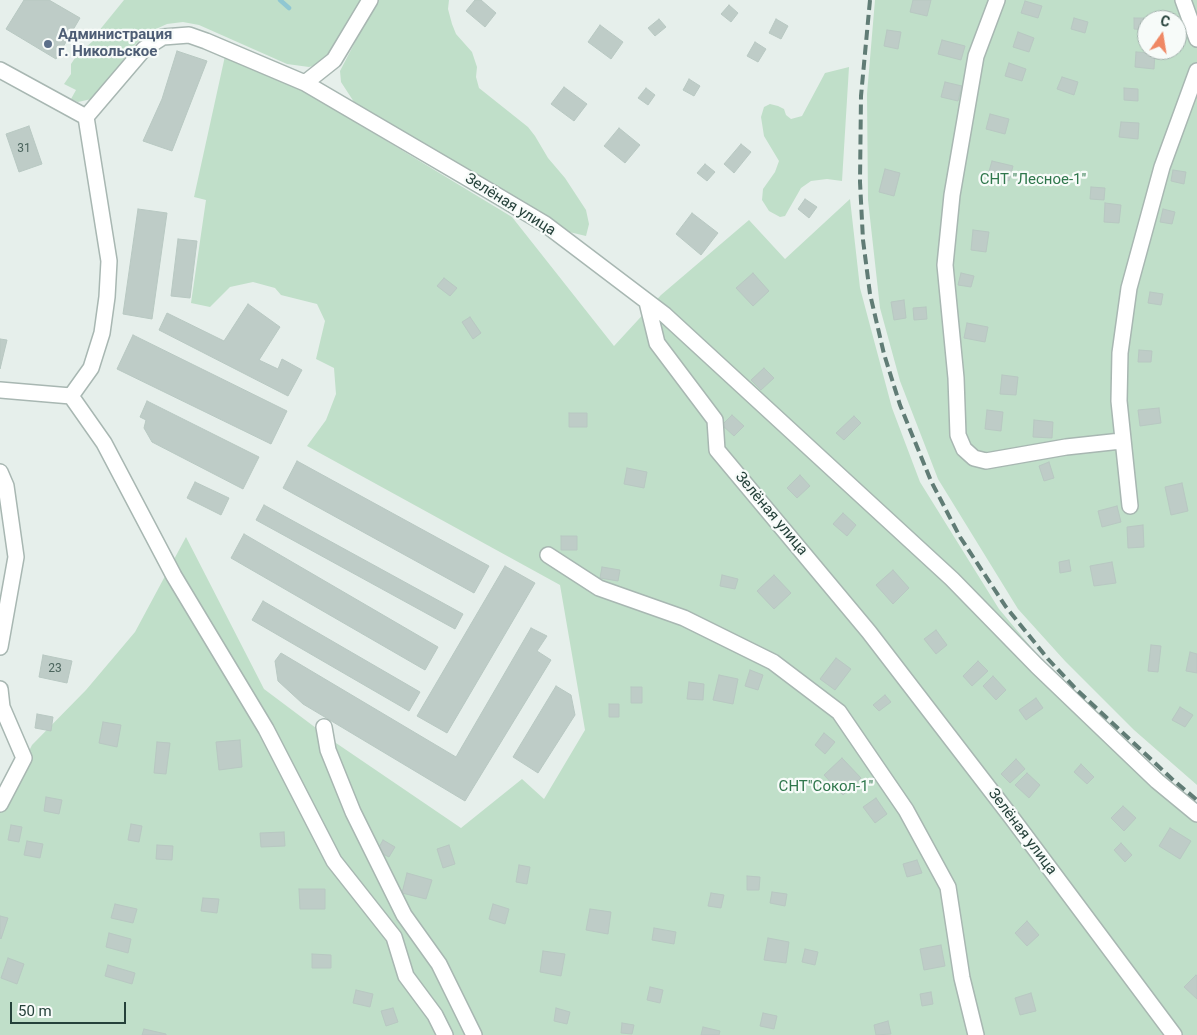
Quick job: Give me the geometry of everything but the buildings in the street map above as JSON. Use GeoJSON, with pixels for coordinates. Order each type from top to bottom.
{"type":"FeatureCollection","features":[{"type":"Feature","properties":{"kind":"street"},"geometry":{"type":"LineString","coordinates":[[305,83],[334,60],[370,0]]}},
{"type":"Feature","properties":{"kind":"street"},"geometry":{"type":"LineString","coordinates":[[997,0],[976,56],[952,194],[944,265],[956,378],[958,435],[964,449],[974,458],[986,461],[1066,447],[1121,441]]}},
{"type":"Feature","properties":{"kind":"street"},"geometry":{"type":"LineString","coordinates":[[1183,0],[1197,39]]}},
{"type":"Feature","properties":{"kind":"street","name":"Зелёная улица"},"geometry":{"type":"LineString","coordinates":[[86,116],[144,49],[163,37],[189,35],[305,83],[545,224],[647,302],[657,343],[715,420],[718,450],[869,632],[1012,818],[1174,1035]]}},
{"type":"Feature","properties":{"kind":"street"},"geometry":{"type":"LineString","coordinates":[[0,70],[86,116],[109,261],[102,333],[91,368],[71,396]]}},
{"type":"Feature","properties":{"kind":"street"},"geometry":{"type":"LineString","coordinates":[[1130,506],[1121,441],[1119,401],[1120,353],[1128,288],[1162,167],[1197,71]]}},
{"type":"Feature","properties":{"kind":"street"},"geometry":{"type":"LineString","coordinates":[[647,302],[665,315],[952,579],[1036,666],[1157,781],[1197,814]]}},
{"type":"Feature","properties":{"kind":"street"},"geometry":{"type":"LineString","coordinates":[[0,390],[71,396]]}},
{"type":"Feature","properties":{"kind":"street"},"geometry":{"type":"LineString","coordinates":[[71,396],[104,443],[174,576],[266,729],[334,861],[394,937],[406,976],[435,1015],[445,1035]]}},
{"type":"Feature","properties":{"kind":"street"},"geometry":{"type":"LineString","coordinates":[[0,472],[6,486],[16,558],[0,647]]}},
{"type":"Feature","properties":{"kind":"street"},"geometry":{"type":"LineString","coordinates":[[548,555],[599,588],[684,618],[773,662],[839,712],[906,810],[948,887],[962,978],[976,1035]]}},
{"type":"Feature","properties":{"kind":"street"},"geometry":{"type":"LineString","coordinates":[[0,689],[2,707],[24,758],[0,804]]}},
{"type":"Feature","properties":{"kind":"street"},"geometry":{"type":"LineString","coordinates":[[324,727],[330,756],[352,812],[404,915],[439,964],[474,1035]]}},
{"type":"Feature","properties":{"kind":"green space"},"geometry":{"type":"Polygon","coordinates":[[[124,0],[362,0],[330,54],[319,64],[309,67],[287,64],[199,25],[183,22],[167,24],[147,33],[132,48],[96,98],[78,102],[71,99],[76,90],[64,84],[71,74],[71,64],[77,55],[93,41],[124,0]]]}},
{"type":"Feature","properties":{"kind":"green space"},"geometry":{"type":"Polygon","coordinates":[[[377,0],[449,0],[448,9],[456,34],[472,52],[477,67],[476,77],[479,88],[528,127],[535,136],[548,158],[565,178],[586,210],[589,224],[586,236],[565,231],[354,102],[341,82],[340,71],[377,0]]]}},
{"type":"Feature","properties":{"kind":"green space","name":"СНТ \"Лесное-1\""},"geometry":{"type":"Polygon","coordinates":[[[875,0],[1197,0],[1197,785],[1134,730],[1065,661],[1018,609],[938,479],[900,381],[880,308],[868,200],[867,94],[875,0]]]}},
{"type":"Feature","properties":{"kind":"green space","name":"СНТ\"Сокол-1\""},"geometry":{"type":"Polygon","coordinates":[[[225,56],[296,86],[512,217],[614,346],[661,295],[749,220],[785,259],[850,199],[860,288],[892,408],[920,482],[999,609],[1057,678],[1197,809],[1197,1035],[0,1035],[0,809],[32,745],[86,690],[135,632],[186,537],[264,689],[336,743],[461,828],[522,779],[544,799],[585,730],[560,585],[307,446],[326,420],[336,394],[334,368],[316,359],[325,321],[317,304],[281,295],[275,288],[253,282],[230,287],[210,307],[191,303],[206,200],[194,197],[225,56]]]}},
{"type":"Feature","properties":{"kind":"green space"},"geometry":{"type":"Polygon","coordinates":[[[849,67],[842,181],[827,179],[811,181],[801,188],[785,216],[780,217],[769,211],[762,200],[763,189],[775,172],[779,161],[764,136],[761,117],[764,107],[770,104],[778,106],[784,109],[786,115],[791,119],[802,116],[825,73],[849,67]]]}},
{"type":"Feature","properties":{"kind":"waterway"},"geometry":{"type":"LineString","coordinates":[[280,0],[289,8]]}},
{"type":"Feature","properties":{"kind":"railway"},"geometry":{"type":"LineString","coordinates":[[870,0],[861,96],[860,182],[863,240],[870,294],[884,354],[900,405],[931,481],[960,537],[1006,607],[1048,659],[1076,689],[1197,800]]}},
{"type":"Feature","properties":{"kind":"place","name":"Администрация г. Никольское"},"geometry":{"type":"Point","coordinates":[48,44]}}]}
